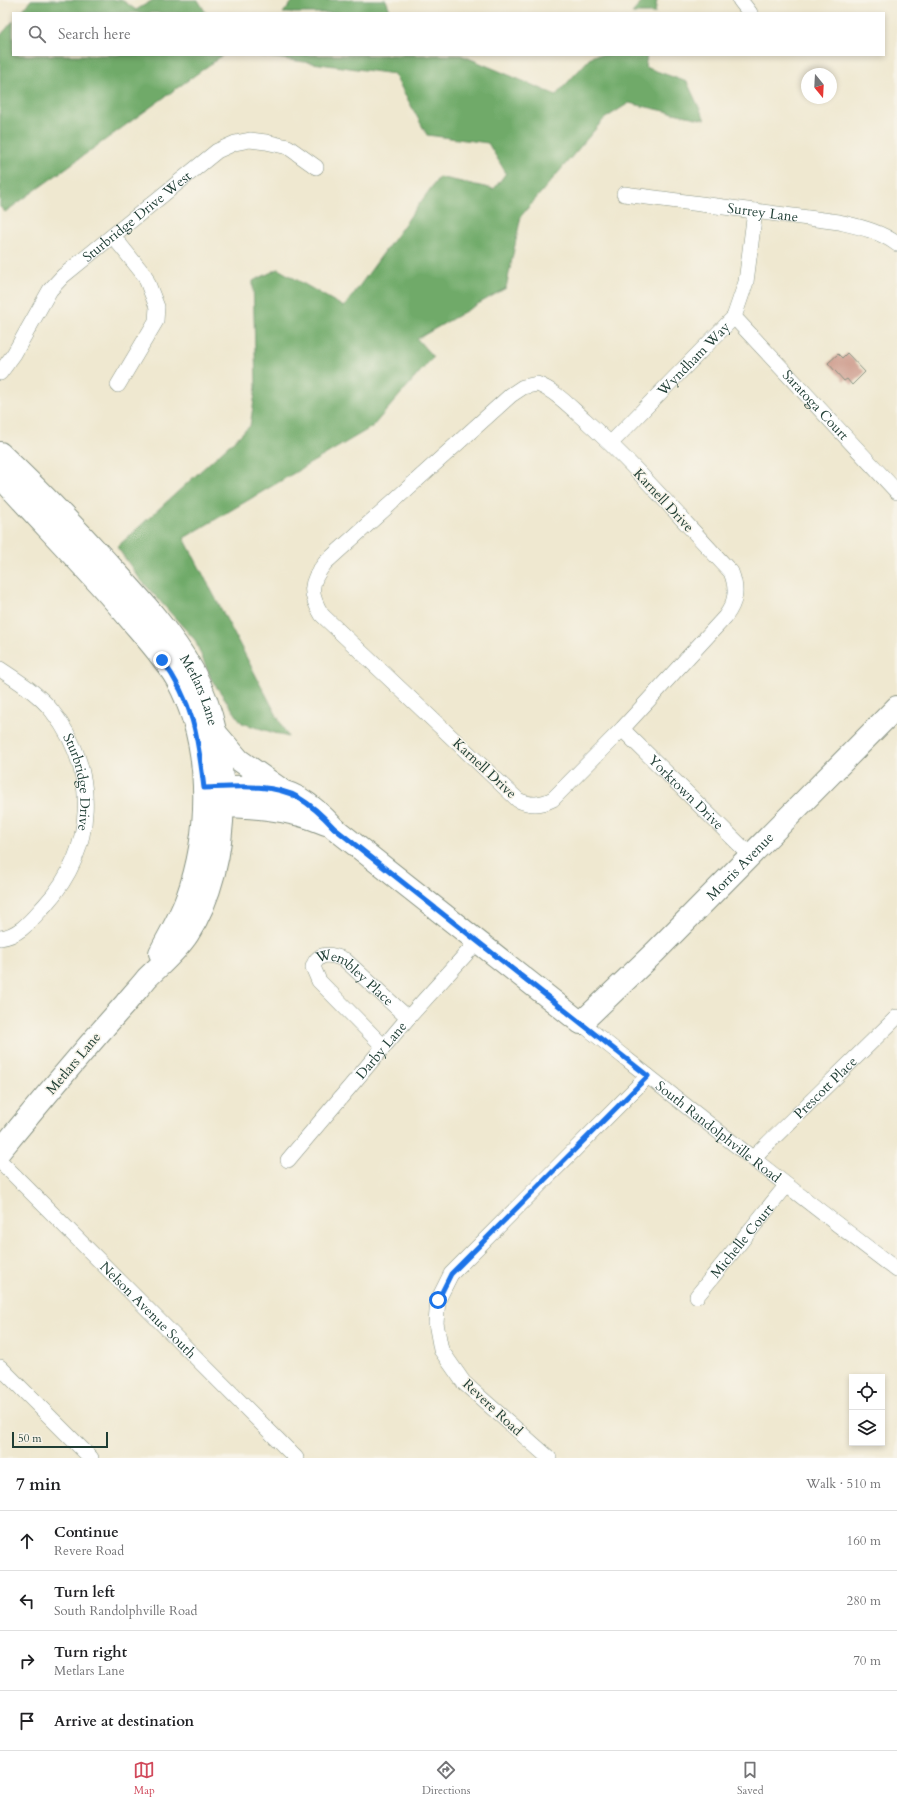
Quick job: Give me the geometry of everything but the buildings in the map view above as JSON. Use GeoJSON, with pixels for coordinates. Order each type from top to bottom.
{"type":"FeatureCollection","features":[{"type":"Feature","properties":{"kind":"main road","name":"Metlars Lane"},"geometry":{"type":"LineString","coordinates":[[0,453],[72,525],[122,579],[178,647],[194,673],[206,702],[214,731],[214,797],[186,900],[175,927],[148,977],[81,1053],[0,1151]]}},
{"type":"Feature","properties":{"kind":"main road","name":"Metlars Lane"},"geometry":{"type":"LineString","coordinates":[[0,474],[6,483],[138,629],[176,680],[187,703],[194,723],[200,756],[214,797]]}},
{"type":"Feature","properties":{"kind":"main road","name":"Morris Avenue"},"geometry":{"type":"LineString","coordinates":[[581,1023],[897,707]]}},
{"type":"Feature","properties":{"kind":"main road"},"geometry":{"type":"LineString","coordinates":[[214,731],[239,760],[287,792]]}},
{"type":"Feature","properties":{"kind":"main road","name":"South Randolphville Road"},"geometry":{"type":"LineString","coordinates":[[214,797],[246,786],[287,792],[299,798],[334,828],[581,1023]]}},
{"type":"Feature","properties":{"kind":"main road","name":"South Randolphville Road"},"geometry":{"type":"LineString","coordinates":[[214,797],[320,821],[334,828]]}},
{"type":"Feature","properties":{"kind":"street"},"geometry":{"type":"LineString","coordinates":[[740,0],[749,12]]}},
{"type":"Feature","properties":{"kind":"street","name":"Sturbridge Drive West"},"geometry":{"type":"LineString","coordinates":[[0,373],[14,354],[50,290],[63,276],[217,151],[235,143],[250,140],[288,147],[316,167]]}},
{"type":"Feature","properties":{"kind":"street","name":"Surrey Lane"},"geometry":{"type":"LineString","coordinates":[[624,194],[840,222],[867,229],[889,238],[897,244]]}},
{"type":"Feature","properties":{"kind":"street","name":"Wyndham Way"},"geometry":{"type":"LineString","coordinates":[[610,444],[734,317],[746,282],[755,211]]}},
{"type":"Feature","properties":{"kind":"street"},"geometry":{"type":"LineString","coordinates":[[113,236],[145,276],[157,307],[156,321],[118,385]]}},
{"type":"Feature","properties":{"kind":"street","name":"Saratoga Court"},"geometry":{"type":"LineString","coordinates":[[734,317],[897,492]]}},
{"type":"Feature","properties":{"kind":"street","name":"Karnell Drive"},"geometry":{"type":"LineString","coordinates":[[537,384],[546,387],[610,444],[731,572],[735,582],[736,595],[731,609],[725,617],[622,729],[553,799],[543,804],[524,803],[518,800],[322,615],[314,601],[313,588],[318,572],[325,563],[511,395],[523,387],[537,384]]}},
{"type":"Feature","properties":{"kind":"street","name":"Sturbridge Drive"},"geometry":{"type":"LineString","coordinates":[[0,669],[32,692],[51,710],[64,728],[80,768],[84,793],[85,816],[83,836],[77,856],[54,894],[18,933],[0,938]]}},
{"type":"Feature","properties":{"kind":"street","name":"Yorktown Drive"},"geometry":{"type":"LineString","coordinates":[[622,729],[750,855]]}},
{"type":"Feature","properties":{"kind":"street","name":"Darby Lane"},"geometry":{"type":"LineString","coordinates":[[288,1160],[408,1018],[477,942]]}},
{"type":"Feature","properties":{"kind":"street","name":"Wembley Place"},"geometry":{"type":"LineString","coordinates":[[384,1047],[319,981],[313,967],[315,960],[326,955],[335,956],[344,960],[408,1018]]}},
{"type":"Feature","properties":{"kind":"street","name":"Prescott Place"},"geometry":{"type":"LineString","coordinates":[[753,1158],[897,1017]]}},
{"type":"Feature","properties":{"kind":"street","name":"South Randolphville Road"},"geometry":{"type":"LineString","coordinates":[[581,1023],[753,1158],[786,1186],[897,1270]]}},
{"type":"Feature","properties":{"kind":"street","name":"Revere Road"},"geometry":{"type":"LineString","coordinates":[[549,1458],[464,1383],[441,1350],[436,1323],[438,1300],[451,1274],[648,1076]]}},
{"type":"Feature","properties":{"kind":"street","name":"Nelson Avenue South"},"geometry":{"type":"LineString","coordinates":[[0,1161],[296,1458]]}},
{"type":"Feature","properties":{"kind":"street","name":"Michelle Court"},"geometry":{"type":"LineString","coordinates":[[697,1296],[786,1186]]}},
{"type":"Feature","properties":{"kind":"street"},"geometry":{"type":"LineString","coordinates":[[0,1367],[91,1458]]}},
{"type":"Feature","properties":{"kind":"green space"},"geometry":{"type":"Polygon","coordinates":[[[31,0],[122,0],[136,10],[153,0],[198,0],[205,12],[21,12],[31,0]]]}},
{"type":"Feature","properties":{"kind":"green space"},"geometry":{"type":"Polygon","coordinates":[[[294,0],[386,0],[391,12],[284,12],[294,0]]]}},
{"type":"Feature","properties":{"kind":"green space"},"geometry":{"type":"Polygon","coordinates":[[[644,0],[657,0],[655,12],[633,12],[644,0]]]}},
{"type":"Feature","properties":{"kind":"green space"},"geometry":{"type":"Polygon","coordinates":[[[12,22],[12,56],[222,56],[5,212],[0,207],[0,36],[12,22]]]}},
{"type":"Feature","properties":{"kind":"green space"},"geometry":{"type":"Polygon","coordinates":[[[260,56],[463,56],[556,95],[592,56],[647,56],[645,67],[687,82],[705,120],[629,103],[604,119],[521,216],[506,288],[417,339],[433,357],[372,427],[184,538],[288,737],[242,723],[211,679],[195,640],[139,578],[117,547],[250,426],[256,387],[253,281],[278,269],[344,307],[439,177],[494,189],[506,173],[488,143],[427,135],[394,74],[260,56]]]}},
{"type":"Feature","properties":{"kind":"route"},"geometry":{"type":"LineString","coordinates":[[162,660],[176,680],[187,703],[194,723],[204,788],[246,786],[287,792],[299,798],[320,814],[334,828],[477,942],[648,1076],[451,1274],[438,1300]]}}]}
